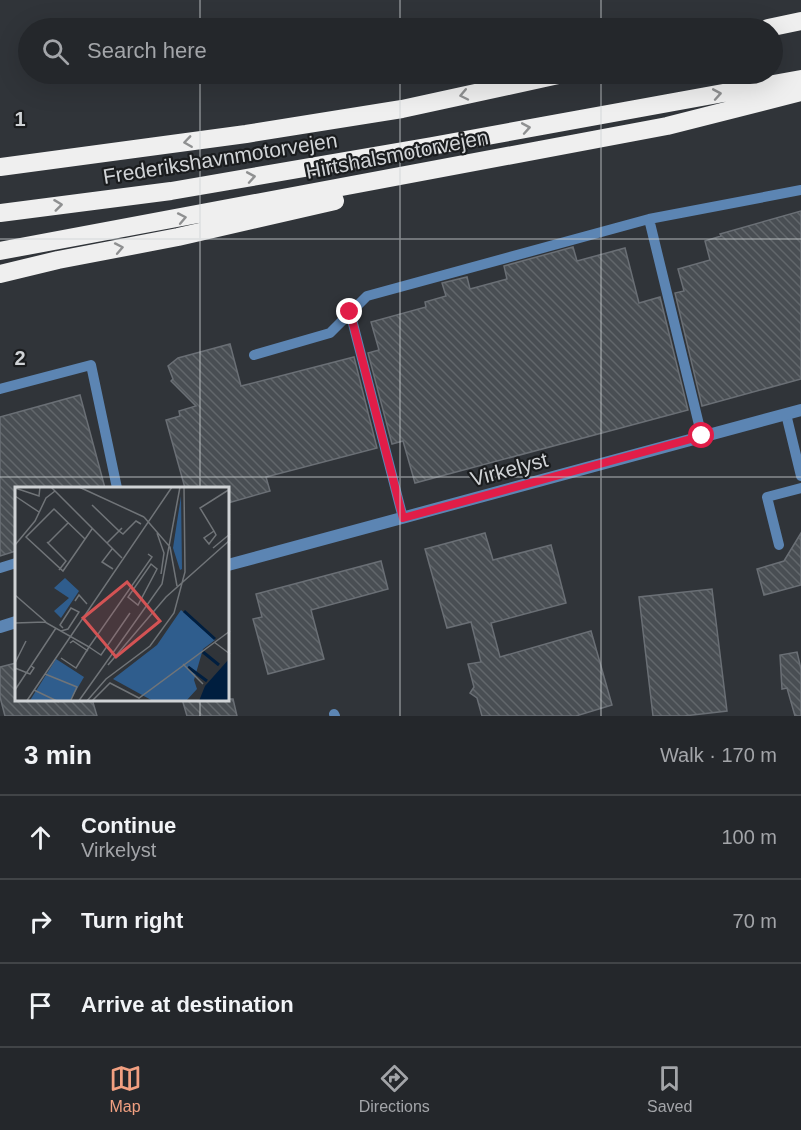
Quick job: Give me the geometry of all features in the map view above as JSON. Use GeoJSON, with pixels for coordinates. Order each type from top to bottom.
{"type":"FeatureCollection","features":[{"type":"Feature","properties":{"kind":"highway"},"geometry":{"type":"LineString","coordinates":[[783,25],[801,21]]}},
{"type":"Feature","properties":{"kind":"highway","name":"Frederikshavnmotorvejen"},"geometry":{"type":"LineString","coordinates":[[783,82],[801,79]]}},
{"type":"Feature","properties":{"kind":"highway","name":"Frederikshavnmotorvejen"},"geometry":{"type":"LineString","coordinates":[[0,167],[246,134],[402,109],[517,84]]}},
{"type":"Feature","properties":{"kind":"highway","name":"Frederikshavnmotorvejen"},"geometry":{"type":"LineString","coordinates":[[0,213],[171,191],[773,84]]}},
{"type":"Feature","properties":{"kind":"highway","name":"Hirtshalsmotorvejen"},"geometry":{"type":"LineString","coordinates":[[0,251],[667,126],[801,92]]}},
{"type":"Feature","properties":{"kind":"highway"},"geometry":{"type":"LineString","coordinates":[[0,274],[189,234],[667,126]]}},
{"type":"Feature","properties":{"kind":"street","name":"Virkelyst"},"geometry":{"type":"LineString","coordinates":[[230,564],[801,410]]}},
{"type":"Feature","properties":{"kind":"lane"},"geometry":{"type":"LineString","coordinates":[[254,355],[330,333],[367,296],[649,219],[801,190]]}},
{"type":"Feature","properties":{"kind":"lane"},"geometry":{"type":"LineString","coordinates":[[649,219],[702,436]]}},
{"type":"Feature","properties":{"kind":"lane"},"geometry":{"type":"LineString","coordinates":[[350,312],[403,518]]}},
{"type":"Feature","properties":{"kind":"lane"},"geometry":{"type":"LineString","coordinates":[[0,389],[91,365],[117,487]]}},
{"type":"Feature","properties":{"kind":"lane"},"geometry":{"type":"LineString","coordinates":[[786,414],[801,476]]}},
{"type":"Feature","properties":{"kind":"lane"},"geometry":{"type":"LineString","coordinates":[[780,545],[767,497],[801,488]]}},
{"type":"Feature","properties":{"kind":"lane"},"geometry":{"type":"LineString","coordinates":[[0,568],[15,563]]}},
{"type":"Feature","properties":{"kind":"building"},"geometry":{"type":"Polygon","coordinates":[[[801,211],[801,379],[702,406],[675,293],[684,291],[678,269],[710,260],[705,241],[721,236],[720,234],[801,211]]]}},
{"type":"Feature","properties":{"kind":"building"},"geometry":{"type":"Polygon","coordinates":[[[573,247],[577,261],[625,248],[639,303],[660,297],[688,410],[415,483],[403,441],[392,444],[368,353],[379,350],[371,322],[426,307],[425,302],[446,296],[442,283],[467,277],[470,289],[507,279],[504,266],[573,247]]]}},
{"type":"Feature","properties":{"kind":"building"},"geometry":{"type":"Polygon","coordinates":[[[230,344],[241,386],[354,357],[377,448],[266,477],[270,491],[230,502],[230,487],[185,487],[166,420],[180,416],[179,411],[196,406],[171,381],[173,379],[168,366],[178,358],[230,344]]]}},
{"type":"Feature","properties":{"kind":"building"},"geometry":{"type":"Polygon","coordinates":[[[80,395],[105,487],[15,487],[15,551],[0,556],[0,417],[80,395]]]}},
{"type":"Feature","properties":{"kind":"building"},"geometry":{"type":"Polygon","coordinates":[[[485,533],[493,560],[551,545],[566,603],[491,623],[500,657],[591,631],[612,705],[576,716],[482,716],[477,698],[470,693],[474,687],[468,664],[481,662],[471,622],[447,628],[425,549],[485,533]]]}},
{"type":"Feature","properties":{"kind":"building"},"geometry":{"type":"Polygon","coordinates":[[[801,533],[801,585],[764,595],[757,569],[784,561],[801,533]]]}},
{"type":"Feature","properties":{"kind":"building"},"geometry":{"type":"Polygon","coordinates":[[[381,561],[388,589],[311,610],[324,659],[268,674],[253,619],[262,617],[256,594],[381,561]]]}},
{"type":"Feature","properties":{"kind":"building"},"geometry":{"type":"Polygon","coordinates":[[[712,589],[727,711],[684,716],[653,716],[639,597],[712,589]]]}},
{"type":"Feature","properties":{"kind":"building"},"geometry":{"type":"Polygon","coordinates":[[[797,652],[801,669],[801,716],[795,716],[787,688],[782,689],[780,655],[797,652]]]}},
{"type":"Feature","properties":{"kind":"building"},"geometry":{"type":"Polygon","coordinates":[[[15,663],[15,701],[93,701],[97,716],[5,716],[0,697],[0,667],[15,663]]]}},
{"type":"Feature","properties":{"kind":"building"},"geometry":{"type":"Polygon","coordinates":[[[233,699],[237,716],[187,716],[183,701],[230,701],[233,699]]]}},
{"type":"Feature","properties":{"kind":"route"},"geometry":{"type":"LineString","coordinates":[[350,312],[403,518],[702,436]]}}]}
